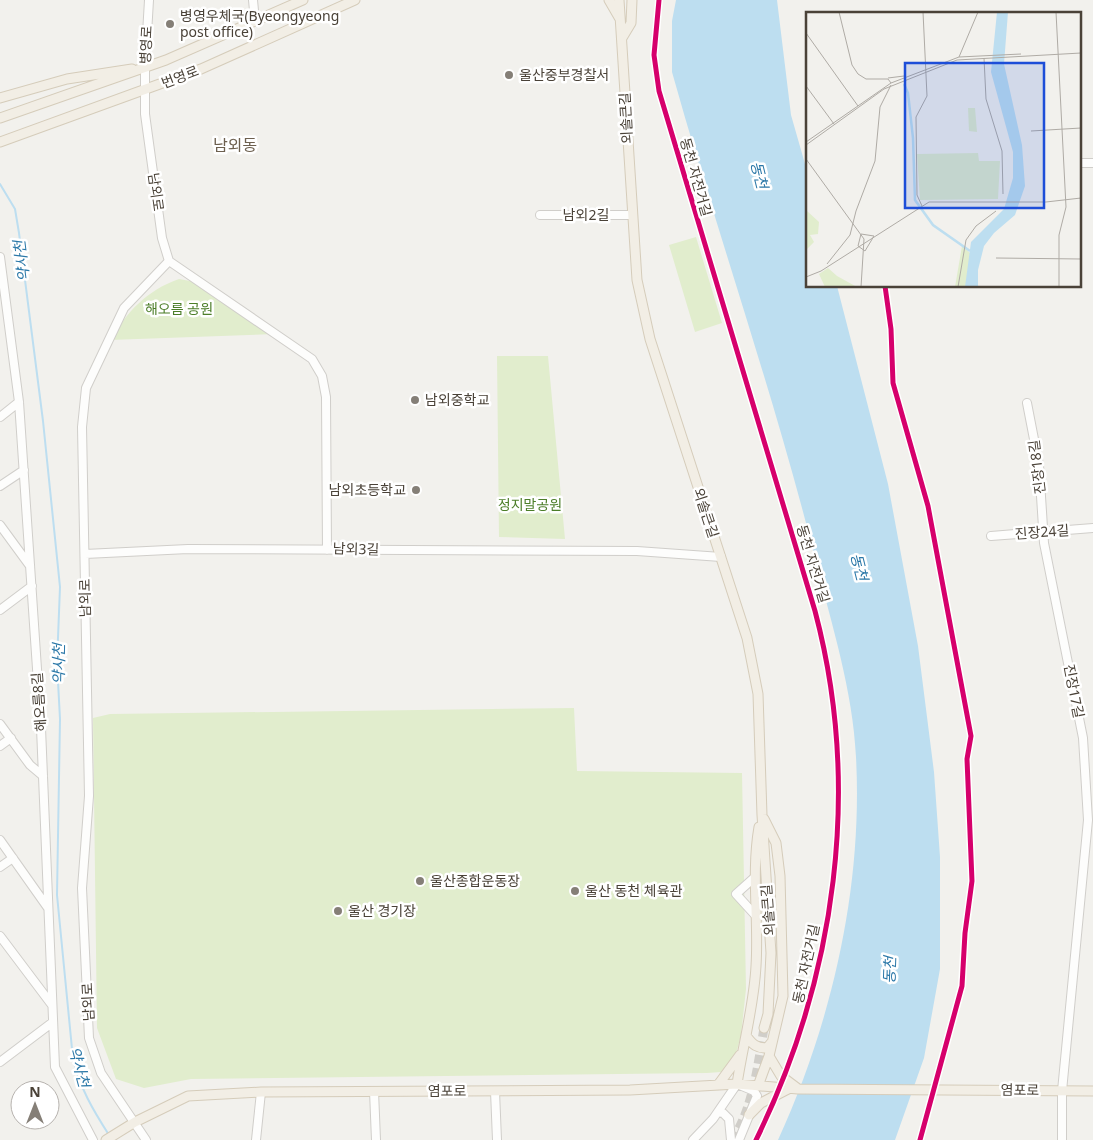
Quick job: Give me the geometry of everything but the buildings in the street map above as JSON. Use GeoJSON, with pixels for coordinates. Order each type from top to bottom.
{"type":"FeatureCollection","features":[{"type":"Feature","properties":{"kind":"main road","name":"번영로"},"geometry":{"type":"LineString","coordinates":[[0,118],[145,68],[303,0]]}},
{"type":"Feature","properties":{"kind":"main road","name":"번영로"},"geometry":{"type":"LineString","coordinates":[[0,142],[145,91],[201,69],[355,0]]}},
{"type":"Feature","properties":{"kind":"main road"},"geometry":{"type":"LineString","coordinates":[[609,0],[621,22]]}},
{"type":"Feature","properties":{"kind":"main road","name":"외솔큰길"},"geometry":{"type":"LineString","coordinates":[[619,0],[637,280],[650,339],[747,638],[758,694],[762,815],[771,953],[768,1014],[764,1028]]}},
{"type":"Feature","properties":{"kind":"main road"},"geometry":{"type":"LineString","coordinates":[[622,38],[631,23],[632,0]]}},
{"type":"Feature","properties":{"kind":"main road"},"geometry":{"type":"LineString","coordinates":[[0,98],[76,76],[145,68]]}},
{"type":"Feature","properties":{"kind":"main road"},"geometry":{"type":"LineString","coordinates":[[718,1085],[731,1070],[742,1051],[747,1037],[756,966],[756,846],[762,815]]}},
{"type":"Feature","properties":{"kind":"main road"},"geometry":{"type":"LineString","coordinates":[[758,1086],[769,1056],[783,996],[780,876],[776,843],[762,815]]}},
{"type":"Feature","properties":{"kind":"main road"},"geometry":{"type":"LineString","coordinates":[[747,1037],[754,1046],[760,1048],[767,1048],[772,1042]]}},
{"type":"Feature","properties":{"kind":"main road"},"geometry":{"type":"LineString","coordinates":[[737,1084],[742,1051]]}},
{"type":"Feature","properties":{"kind":"main road"},"geometry":{"type":"LineString","coordinates":[[749,1115],[761,1103],[795,1088],[781,1076],[769,1056]]}},
{"type":"Feature","properties":{"kind":"main road","name":"염포로"},"geometry":{"type":"LineString","coordinates":[[106,1140],[135,1122],[188,1096],[261,1092],[630,1090],[737,1084],[795,1088],[1093,1091]]}},
{"type":"Feature","properties":{"kind":"street","name":"병영로"},"geometry":{"type":"LineString","coordinates":[[145,91],[149,0]]}},
{"type":"Feature","properties":{"kind":"street"},"geometry":{"type":"LineString","coordinates":[[253,0],[255,21]]}},
{"type":"Feature","properties":{"kind":"street","name":"남외로"},"geometry":{"type":"LineString","coordinates":[[145,91],[146,114],[162,238],[170,261],[124,308],[86,388],[82,427],[89,796],[82,888],[89,1038],[101,1073],[146,1140]]}},
{"type":"Feature","properties":{"kind":"street"},"geometry":{"type":"LineString","coordinates":[[1080,163],[1093,163]]}},
{"type":"Feature","properties":{"kind":"street","name":"남외2길"},"geometry":{"type":"LineString","coordinates":[[540,215],[632,215]]}},
{"type":"Feature","properties":{"kind":"street","name":"해오름8길"},"geometry":{"type":"LineString","coordinates":[[0,257],[19,402],[32,586],[43,776],[55,1067],[93,1140]]}},
{"type":"Feature","properties":{"kind":"street","name":"남외3길"},"geometry":{"type":"LineString","coordinates":[[170,261],[312,359],[322,376],[326,397],[327,550],[637,550],[721,557]]}},
{"type":"Feature","properties":{"kind":"street"},"geometry":{"type":"LineString","coordinates":[[0,417],[19,402]]}},
{"type":"Feature","properties":{"kind":"street","name":"진장18길"},"geometry":{"type":"LineString","coordinates":[[1027,404],[1039,465],[1043,531]]}},
{"type":"Feature","properties":{"kind":"street"},"geometry":{"type":"LineString","coordinates":[[0,486],[24,470]]}},
{"type":"Feature","properties":{"kind":"street"},"geometry":{"type":"LineString","coordinates":[[0,525],[30,566]]}},
{"type":"Feature","properties":{"kind":"street","name":"진장24길"},"geometry":{"type":"LineString","coordinates":[[991,536],[1093,528]]}},
{"type":"Feature","properties":{"kind":"street","name":"진장17길"},"geometry":{"type":"LineString","coordinates":[[1043,531],[1082,738],[1091,820],[1062,1091],[1062,1140]]}},
{"type":"Feature","properties":{"kind":"street"},"geometry":{"type":"LineString","coordinates":[[85,554],[188,549],[327,550]]}},
{"type":"Feature","properties":{"kind":"street"},"geometry":{"type":"LineString","coordinates":[[0,610],[32,586]]}},
{"type":"Feature","properties":{"kind":"street"},"geometry":{"type":"LineString","coordinates":[[0,724],[30,765],[43,776]]}},
{"type":"Feature","properties":{"kind":"street"},"geometry":{"type":"LineString","coordinates":[[0,746],[11,738]]}},
{"type":"Feature","properties":{"kind":"street"},"geometry":{"type":"LineString","coordinates":[[0,840],[49,910]]}},
{"type":"Feature","properties":{"kind":"street"},"geometry":{"type":"LineString","coordinates":[[0,867],[13,858]]}},
{"type":"Feature","properties":{"kind":"street"},"geometry":{"type":"LineString","coordinates":[[755,877],[736,894],[756,916]]}},
{"type":"Feature","properties":{"kind":"street"},"geometry":{"type":"LineString","coordinates":[[0,936],[52,1005]]}},
{"type":"Feature","properties":{"kind":"street"},"geometry":{"type":"LineString","coordinates":[[0,1062],[53,1022]]}},
{"type":"Feature","properties":{"kind":"street"},"geometry":{"type":"LineString","coordinates":[[693,1140],[702,1133],[737,1084],[756,1093],[739,1140]]}},
{"type":"Feature","properties":{"kind":"street"},"geometry":{"type":"LineString","coordinates":[[374,1091],[376,1140]]}},
{"type":"Feature","properties":{"kind":"street"},"geometry":{"type":"LineString","coordinates":[[495,1091],[497,1140]]}},
{"type":"Feature","properties":{"kind":"street"},"geometry":{"type":"LineString","coordinates":[[256,1140],[261,1092]]}},
{"type":"Feature","properties":{"kind":"street"},"geometry":{"type":"LineString","coordinates":[[718,1112],[723,1113],[730,1119],[731,1140]]}},
{"type":"Feature","properties":{"kind":"green space"},"geometry":{"type":"Polygon","coordinates":[[[696,237],[722,323],[695,332],[669,245],[696,237]]]}},
{"type":"Feature","properties":{"kind":"green space","name":"해오름 공원"},"geometry":{"type":"Polygon","coordinates":[[[179,279],[201,283],[275,334],[110,340],[123,320],[139,303],[157,289],[179,279]]]}},
{"type":"Feature","properties":{"kind":"green space","name":"정지말공원"},"geometry":{"type":"Polygon","coordinates":[[[497,356],[548,356],[565,539],[499,537],[497,356]]]}},
{"type":"Feature","properties":{"kind":"green space","name":"울산종합운동장"},"geometry":{"type":"Polygon","coordinates":[[[574,708],[577,771],[742,773],[746,989],[741,1035],[737,1050],[727,1067],[721,1072],[191,1079],[144,1088],[116,1079],[97,1028],[93,718],[110,714],[574,708]]]}},
{"type":"Feature","properties":{"kind":"water","name":"동천"},"geometry":{"type":"Polygon","coordinates":[[[676,0],[777,0],[791,115],[806,168],[806,288],[838,288],[888,484],[918,646],[934,772],[940,857],[940,969],[924,1058],[895,1140],[778,1140],[814,1049],[840,953],[849,904],[854,855],[857,806],[854,732],[841,659],[800,500],[672,72],[672,21],[676,0]]]}},
{"type":"Feature","properties":{"kind":"waterway","name":"약사천"},"geometry":{"type":"LineString","coordinates":[[0,184],[15,209],[19,233],[43,421],[60,587],[57,663],[60,719],[57,895],[73,1059],[79,1080],[109,1135]]}},
{"type":"Feature","properties":{"kind":"tunnel"},"geometry":{"type":"LineString","coordinates":[[732,1140],[750,1100],[764,1028]]}},
{"type":"Feature","properties":{"kind":"cycle path","name":"동천 자전거길"},"geometry":{"type":"LineString","coordinates":[[659,0],[654,55],[659,91],[815,611],[829,678],[837,745],[838,813],[833,881],[822,948],[806,1013],[783,1078],[756,1140]]}},
{"type":"Feature","properties":{"kind":"cycle path"},"geometry":{"type":"LineString","coordinates":[[885,288],[891,329],[893,383],[928,506],[971,736],[967,759],[972,881],[965,933],[962,986],[920,1140]]}},
{"type":"Feature","properties":{"kind":"place","name":"병영우체국(Byeongyeong post office)"},"geometry":{"type":"Point","coordinates":[170,24]}},
{"type":"Feature","properties":{"kind":"place","name":"울산중부경찰서"},"geometry":{"type":"Point","coordinates":[509,75]}},
{"type":"Feature","properties":{"kind":"place","name":"남외중학교"},"geometry":{"type":"Point","coordinates":[415,400]}},
{"type":"Feature","properties":{"kind":"place","name":"남외초등학교"},"geometry":{"type":"Point","coordinates":[416,490]}},
{"type":"Feature","properties":{"kind":"place","name":"울산종합운동장"},"geometry":{"type":"Point","coordinates":[420,881]}},
{"type":"Feature","properties":{"kind":"place","name":"울산 동천 체육관"},"geometry":{"type":"Point","coordinates":[575,891]}},
{"type":"Feature","properties":{"kind":"place","name":"울산 경기장"},"geometry":{"type":"Point","coordinates":[338,911]}},
{"type":"Feature","properties":{"kind":"district","name":"남외동"},"geometry":{"type":"Point","coordinates":[235,145]}}]}
